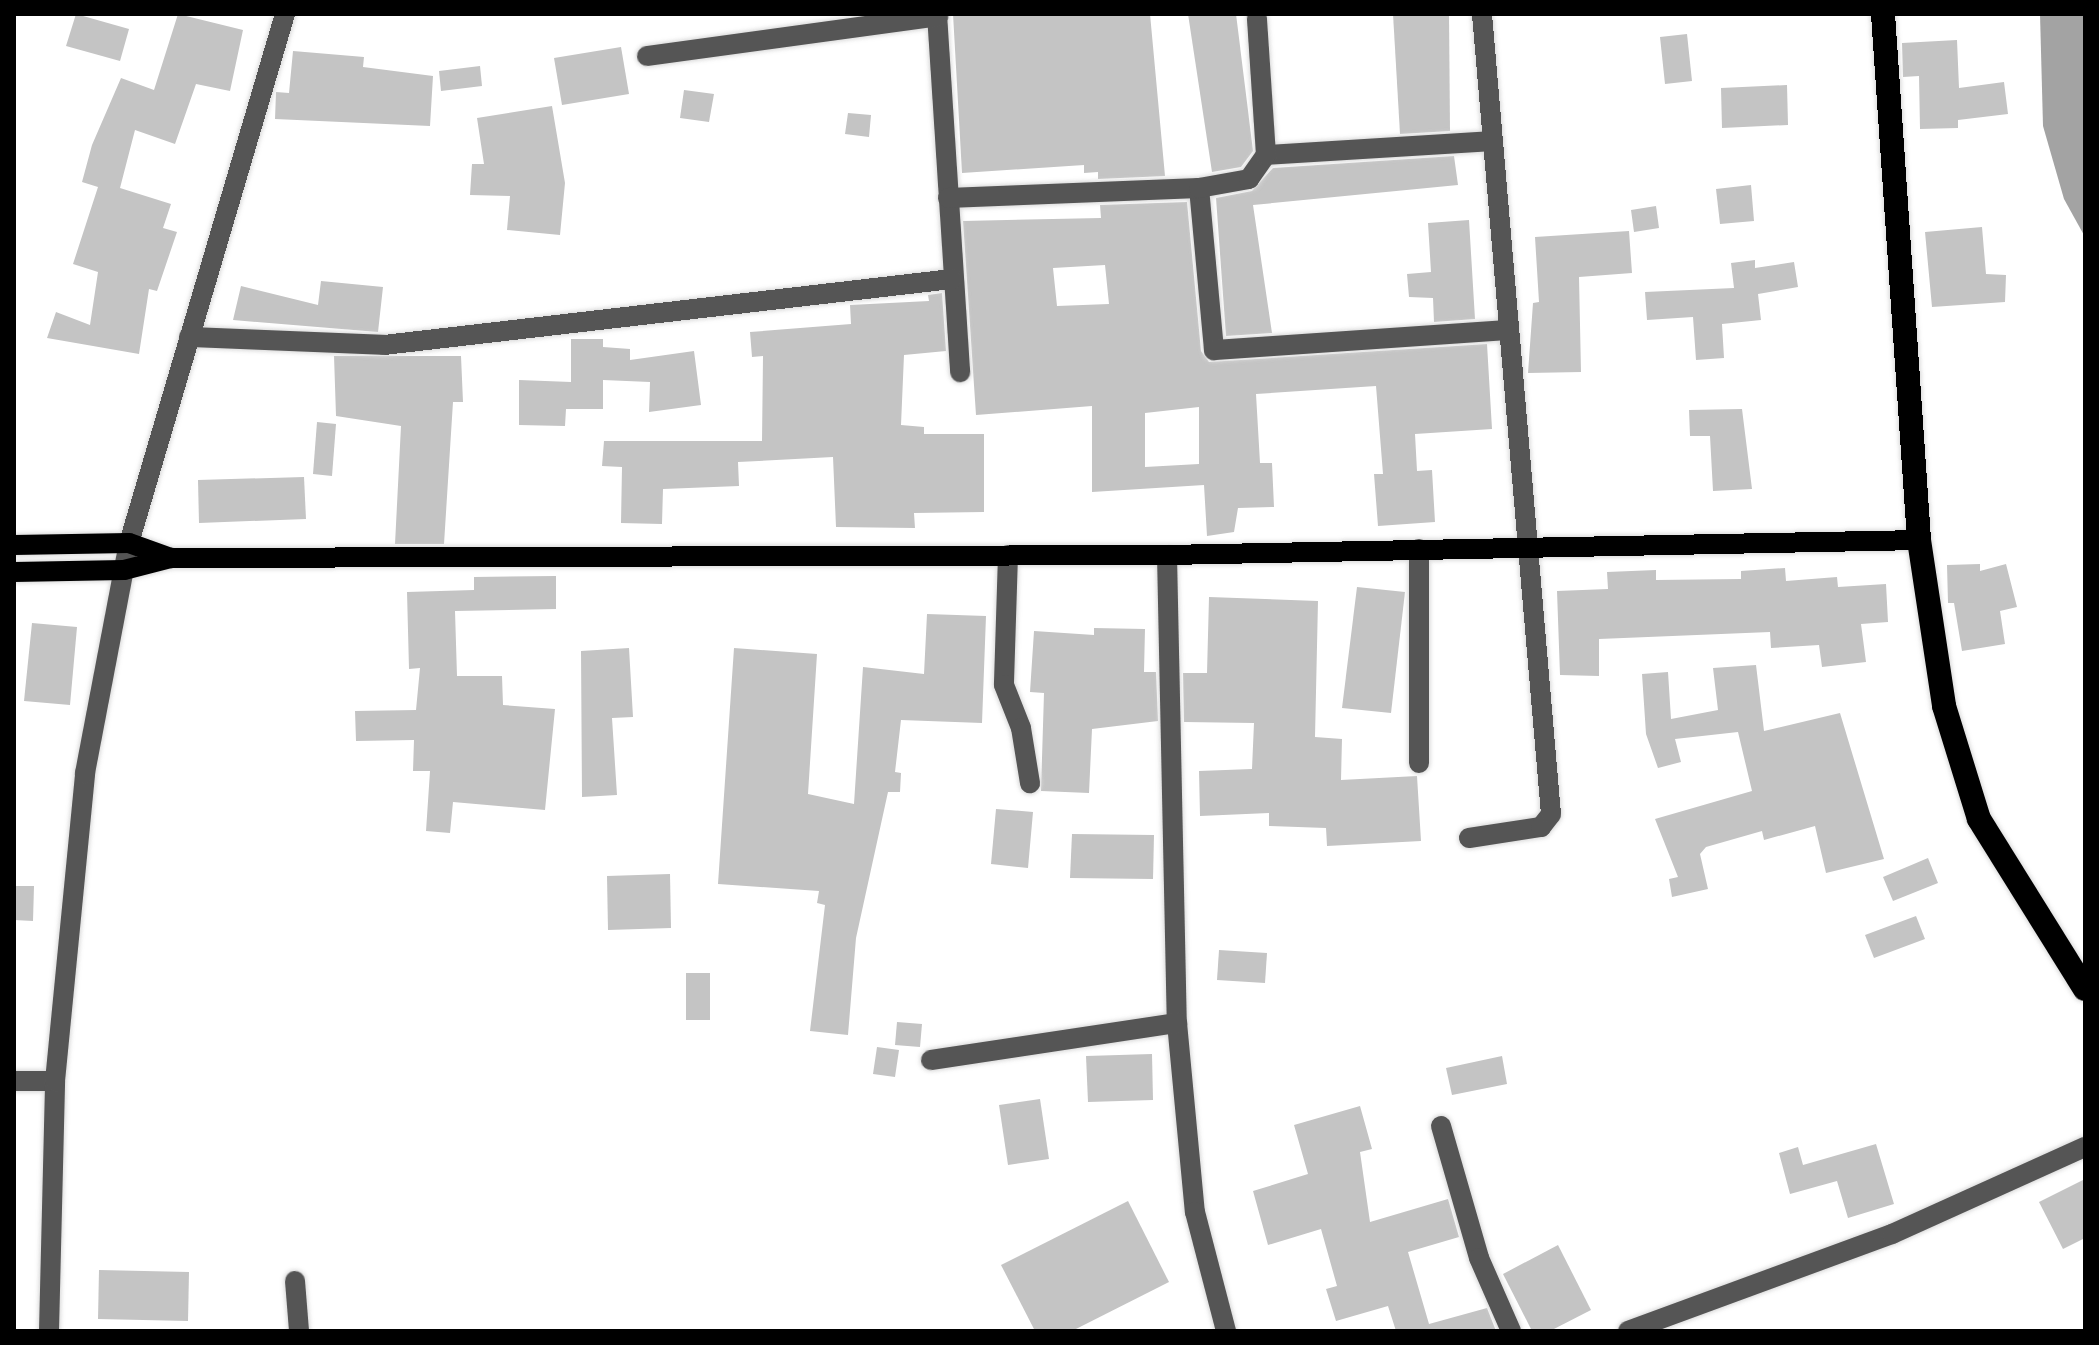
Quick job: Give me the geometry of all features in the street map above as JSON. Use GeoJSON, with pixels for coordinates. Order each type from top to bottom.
{"type":"FeatureCollection","features":[{"type":"Feature","properties":{"kind":"highway"},"geometry":{"type":"LineString","coordinates":[[1883,14],[1919,540],[1944,706],[1963,780],[1998,856],[2085,989]]}},
{"type":"Feature","properties":{"kind":"main road"},"geometry":{"type":"LineString","coordinates":[[14,572],[124,570],[171,558],[1167,555],[1919,540]]}},
{"type":"Feature","properties":{"kind":"main road"},"geometry":{"type":"LineString","coordinates":[[14,545],[129,543],[171,558]]}},
{"type":"Feature","properties":{"kind":"street"},"geometry":{"type":"LineString","coordinates":[[49,1331],[55,1081],[85,773],[129,543],[285,14]]}},
{"type":"Feature","properties":{"kind":"street"},"geometry":{"type":"LineString","coordinates":[[1469,838],[1541,827],[1551,814],[1525,547],[1482,14]]}},
{"type":"Feature","properties":{"kind":"street"},"geometry":{"type":"LineString","coordinates":[[647,56],[938,15],[960,372]]}},
{"type":"Feature","properties":{"kind":"street"},"geometry":{"type":"LineString","coordinates":[[948,198],[1199,188],[1249,179],[1266,155],[1257,18]]}},
{"type":"Feature","properties":{"kind":"street"},"geometry":{"type":"LineString","coordinates":[[1266,155],[1492,141]]}},
{"type":"Feature","properties":{"kind":"street"},"geometry":{"type":"LineString","coordinates":[[1199,188],[1214,350],[1508,330]]}},
{"type":"Feature","properties":{"kind":"street"},"geometry":{"type":"LineString","coordinates":[[189,337],[384,345],[952,279]]}},
{"type":"Feature","properties":{"kind":"street"},"geometry":{"type":"LineString","coordinates":[[1419,549],[1419,763]]}},
{"type":"Feature","properties":{"kind":"street"},"geometry":{"type":"LineString","coordinates":[[1008,555],[1004,685],[1021,728],[1030,783]]}},
{"type":"Feature","properties":{"kind":"street"},"geometry":{"type":"LineString","coordinates":[[1167,555],[1177,1023],[1195,1212],[1226,1331]]}},
{"type":"Feature","properties":{"kind":"street"},"geometry":{"type":"LineString","coordinates":[[931,1060],[1177,1023]]}},
{"type":"Feature","properties":{"kind":"street"},"geometry":{"type":"LineString","coordinates":[[14,1081],[55,1081]]}},
{"type":"Feature","properties":{"kind":"street"},"geometry":{"type":"LineString","coordinates":[[1441,1126],[1486,1280],[1511,1331]]}},
{"type":"Feature","properties":{"kind":"street"},"geometry":{"type":"LineString","coordinates":[[1628,1331],[1892,1234],[2085,1147]]}},
{"type":"Feature","properties":{"kind":"street"},"geometry":{"type":"LineString","coordinates":[[295,1281],[299,1331]]}},
{"type":"Feature","properties":{"kind":"shaded area"},"geometry":{"type":"Polygon","coordinates":[[[2040,14],[2085,14],[2085,237],[2064,199],[2043,126],[2040,14]]]}},
{"type":"Feature","properties":{"kind":"building"},"geometry":{"type":"Polygon","coordinates":[[[76,14],[129,29],[120,61],[66,46],[76,14]]]}},
{"type":"Feature","properties":{"kind":"building"},"geometry":{"type":"Polygon","coordinates":[[[178,14],[243,30],[230,91],[196,84],[175,144],[135,130],[120,188],[171,204],[163,228],[177,232],[157,291],[149,289],[139,354],[47,338],[56,312],[90,325],[98,272],[73,264],[98,187],[82,182],[92,145],[121,78],[154,90],[178,14]]]}},
{"type":"Feature","properties":{"kind":"building"},"geometry":{"type":"Polygon","coordinates":[[[953,14],[1150,14],[1165,176],[1098,179],[1098,172],[1084,173],[1084,165],[962,173],[953,14]]]}},
{"type":"Feature","properties":{"kind":"building"},"geometry":{"type":"Polygon","coordinates":[[[1188,14],[1236,14],[1253,151],[1241,167],[1212,172],[1188,14]]]}},
{"type":"Feature","properties":{"kind":"building"},"geometry":{"type":"Polygon","coordinates":[[[1393,14],[1449,14],[1450,131],[1400,134],[1393,14]]]}},
{"type":"Feature","properties":{"kind":"building"},"geometry":{"type":"Polygon","coordinates":[[[1687,34],[1692,81],[1665,84],[1660,37],[1687,34]]]}},
{"type":"Feature","properties":{"kind":"building"},"geometry":{"type":"Polygon","coordinates":[[[1957,40],[1959,88],[2004,82],[2008,114],[1958,120],[1958,128],[1920,129],[1919,76],[1903,77],[1902,43],[1957,40]]]}},
{"type":"Feature","properties":{"kind":"building"},"geometry":{"type":"Polygon","coordinates":[[[621,47],[629,94],[562,105],[554,58],[621,47]]]}},
{"type":"Feature","properties":{"kind":"building"},"geometry":{"type":"Polygon","coordinates":[[[293,51],[364,57],[363,67],[433,76],[430,126],[275,119],[276,92],[289,93],[293,51]]]}},
{"type":"Feature","properties":{"kind":"building"},"geometry":{"type":"Polygon","coordinates":[[[480,66],[482,86],[441,91],[439,71],[480,66]]]}},
{"type":"Feature","properties":{"kind":"building"},"geometry":{"type":"Polygon","coordinates":[[[1787,85],[1788,125],[1722,128],[1721,88],[1787,85]]]}},
{"type":"Feature","properties":{"kind":"building"},"geometry":{"type":"Polygon","coordinates":[[[684,90],[714,94],[709,122],[680,118],[684,90]]]}},
{"type":"Feature","properties":{"kind":"building"},"geometry":{"type":"Polygon","coordinates":[[[552,106],[565,183],[560,235],[507,230],[510,196],[470,195],[472,164],[484,164],[477,118],[552,106]]]}},
{"type":"Feature","properties":{"kind":"building"},"geometry":{"type":"Polygon","coordinates":[[[848,113],[871,115],[869,137],[845,134],[848,113]]]}},
{"type":"Feature","properties":{"kind":"building"},"geometry":{"type":"Polygon","coordinates":[[[1454,156],[1458,185],[1253,205],[1272,333],[1226,336],[1216,198],[1252,191],[1273,168],[1454,156]]]}},
{"type":"Feature","properties":{"kind":"building"},"geometry":{"type":"Polygon","coordinates":[[[1751,185],[1754,221],[1720,224],[1716,189],[1751,185]]]}},
{"type":"Feature","properties":{"kind":"building"},"geometry":{"type":"Polygon","coordinates":[[[1187,202],[1201,351],[1209,362],[1487,344],[1492,429],[1415,434],[1417,471],[1432,470],[1435,522],[1378,526],[1374,474],[1383,474],[1376,386],[1256,394],[1260,463],[1272,463],[1274,507],[1238,508],[1234,532],[1207,536],[1204,485],[1092,492],[1092,406],[976,415],[963,221],[1101,218],[1100,205],[1187,202]],[[1105,265],[1053,268],[1057,306],[1109,304],[1105,265]],[[1199,407],[1145,413],[1145,467],[1199,464],[1199,407]]]}},
{"type":"Feature","properties":{"kind":"building"},"geometry":{"type":"Polygon","coordinates":[[[1656,206],[1659,228],[1634,232],[1631,210],[1656,206]]]}},
{"type":"Feature","properties":{"kind":"building"},"geometry":{"type":"Polygon","coordinates":[[[1469,220],[1475,319],[1434,322],[1433,298],[1409,297],[1407,274],[1431,272],[1428,223],[1469,220]]]}},
{"type":"Feature","properties":{"kind":"building"},"geometry":{"type":"Polygon","coordinates":[[[1982,227],[1986,274],[2006,275],[2005,302],[1932,307],[1925,232],[1982,227]]]}},
{"type":"Feature","properties":{"kind":"building"},"geometry":{"type":"Polygon","coordinates":[[[1629,231],[1632,273],[1579,277],[1581,372],[1528,373],[1533,303],[1539,302],[1535,237],[1629,231]]]}},
{"type":"Feature","properties":{"kind":"building"},"geometry":{"type":"Polygon","coordinates":[[[1755,260],[1755,268],[1794,262],[1798,287],[1758,294],[1761,320],[1722,324],[1724,358],[1696,360],[1693,317],[1647,320],[1645,292],[1734,288],[1731,263],[1755,260]]]}},
{"type":"Feature","properties":{"kind":"building"},"geometry":{"type":"Polygon","coordinates":[[[321,281],[383,287],[378,332],[233,320],[241,286],[318,305],[321,281]]]}},
{"type":"Feature","properties":{"kind":"building"},"geometry":{"type":"Polygon","coordinates":[[[942,293],[946,351],[904,355],[901,425],[924,427],[924,434],[984,434],[984,512],[914,513],[915,528],[836,527],[833,457],[738,462],[739,486],[663,489],[662,524],[621,523],[622,467],[602,466],[604,441],[762,441],[763,356],[752,357],[750,332],[851,324],[850,305],[929,301],[928,295],[942,293]]]}},
{"type":"Feature","properties":{"kind":"building"},"geometry":{"type":"Polygon","coordinates":[[[571,339],[603,339],[603,347],[630,349],[630,360],[694,351],[701,405],[649,412],[650,382],[603,380],[603,409],[566,409],[565,426],[519,425],[519,380],[571,382],[571,339]]]}},
{"type":"Feature","properties":{"kind":"building"},"geometry":{"type":"Polygon","coordinates":[[[334,356],[461,356],[463,402],[453,402],[444,544],[395,544],[401,426],[336,416],[334,356]]]}},
{"type":"Feature","properties":{"kind":"building"},"geometry":{"type":"Polygon","coordinates":[[[1742,409],[1752,489],[1713,491],[1710,436],[1690,436],[1689,410],[1742,409]]]}},
{"type":"Feature","properties":{"kind":"building"},"geometry":{"type":"Polygon","coordinates":[[[317,422],[336,424],[332,476],[313,474],[317,422]]]}},
{"type":"Feature","properties":{"kind":"building"},"geometry":{"type":"Polygon","coordinates":[[[304,477],[306,519],[199,523],[198,480],[304,477]]]}},
{"type":"Feature","properties":{"kind":"building"},"geometry":{"type":"Polygon","coordinates":[[[1980,564],[1980,571],[2006,564],[2017,607],[2000,611],[2005,644],[1962,651],[1954,603],[1948,603],[1947,565],[1980,564]]]}},
{"type":"Feature","properties":{"kind":"building"},"geometry":{"type":"Polygon","coordinates":[[[1785,568],[1786,581],[1837,577],[1838,587],[1886,584],[1888,622],[1861,624],[1866,662],[1822,667],[1819,645],[1771,648],[1770,632],[1599,639],[1599,676],[1560,675],[1557,591],[1608,589],[1607,572],[1656,570],[1656,580],[1741,579],[1741,571],[1785,568]]]}},
{"type":"Feature","properties":{"kind":"building"},"geometry":{"type":"Polygon","coordinates":[[[556,576],[556,609],[455,611],[457,676],[502,676],[503,705],[555,709],[545,810],[453,802],[450,833],[426,831],[430,771],[413,771],[414,740],[356,741],[355,711],[416,710],[420,668],[409,669],[407,592],[474,590],[474,577],[556,576]]]}},
{"type":"Feature","properties":{"kind":"building"},"geometry":{"type":"Polygon","coordinates":[[[1357,587],[1405,592],[1391,713],[1342,708],[1357,587]]]}},
{"type":"Feature","properties":{"kind":"building"},"geometry":{"type":"Polygon","coordinates":[[[1209,597],[1318,601],[1315,737],[1342,739],[1341,780],[1417,776],[1421,841],[1327,846],[1326,828],[1269,826],[1269,813],[1200,816],[1199,771],[1252,769],[1254,723],[1184,722],[1183,673],[1207,673],[1209,597]]]}},
{"type":"Feature","properties":{"kind":"building"},"geometry":{"type":"Polygon","coordinates":[[[927,614],[986,616],[982,723],[901,720],[895,772],[901,773],[900,792],[888,792],[856,938],[848,1035],[810,1031],[825,905],[817,903],[819,891],[718,884],[734,648],[817,654],[808,794],[854,804],[863,667],[924,674],[927,614]]]}},
{"type":"Feature","properties":{"kind":"building"},"geometry":{"type":"Polygon","coordinates":[[[32,623],[77,627],[70,705],[24,701],[32,623]]]}},
{"type":"Feature","properties":{"kind":"building"},"geometry":{"type":"Polygon","coordinates":[[[1094,628],[1145,629],[1144,672],[1156,672],[1158,721],[1092,729],[1089,793],[1041,791],[1044,693],[1030,692],[1034,631],[1094,635],[1094,628]]]}},
{"type":"Feature","properties":{"kind":"building"},"geometry":{"type":"Polygon","coordinates":[[[629,648],[633,717],[612,718],[617,795],[582,797],[581,651],[629,648]]]}},
{"type":"Feature","properties":{"kind":"building"},"geometry":{"type":"Polygon","coordinates":[[[1756,665],[1764,731],[1840,713],[1884,859],[1826,873],[1815,826],[1764,840],[1762,831],[1706,847],[1700,854],[1708,889],[1672,897],[1669,879],[1678,877],[1655,819],[1752,791],[1738,732],[1675,739],[1681,762],[1658,768],[1646,734],[1642,674],[1668,672],[1671,719],[1718,710],[1713,668],[1756,665]]]}},
{"type":"Feature","properties":{"kind":"building"},"geometry":{"type":"Polygon","coordinates":[[[996,809],[1033,812],[1028,868],[991,864],[996,809]]]}},
{"type":"Feature","properties":{"kind":"building"},"geometry":{"type":"Polygon","coordinates":[[[1072,834],[1154,835],[1153,879],[1070,878],[1072,834]]]}},
{"type":"Feature","properties":{"kind":"building"},"geometry":{"type":"Polygon","coordinates":[[[1928,858],[1938,883],[1893,901],[1883,877],[1928,858]]]}},
{"type":"Feature","properties":{"kind":"building"},"geometry":{"type":"Polygon","coordinates":[[[670,874],[671,928],[608,930],[607,876],[670,874]]]}},
{"type":"Feature","properties":{"kind":"building"},"geometry":{"type":"Polygon","coordinates":[[[14,886],[34,886],[33,921],[14,920],[14,886]]]}},
{"type":"Feature","properties":{"kind":"building"},"geometry":{"type":"Polygon","coordinates":[[[1916,916],[1925,939],[1874,958],[1865,935],[1916,916]]]}},
{"type":"Feature","properties":{"kind":"building"},"geometry":{"type":"Polygon","coordinates":[[[1219,950],[1267,953],[1265,983],[1217,980],[1219,950]]]}},
{"type":"Feature","properties":{"kind":"building"},"geometry":{"type":"Polygon","coordinates":[[[686,973],[710,973],[710,1020],[686,1020],[686,973]]]}},
{"type":"Feature","properties":{"kind":"building"},"geometry":{"type":"Polygon","coordinates":[[[897,1022],[922,1024],[920,1047],[895,1045],[897,1022]]]}},
{"type":"Feature","properties":{"kind":"building"},"geometry":{"type":"Polygon","coordinates":[[[877,1047],[899,1050],[895,1077],[873,1074],[877,1047]]]}},
{"type":"Feature","properties":{"kind":"building"},"geometry":{"type":"Polygon","coordinates":[[[1152,1054],[1153,1100],[1088,1102],[1086,1056],[1152,1054]]]}},
{"type":"Feature","properties":{"kind":"building"},"geometry":{"type":"Polygon","coordinates":[[[1502,1056],[1507,1084],[1452,1095],[1446,1068],[1502,1056]]]}},
{"type":"Feature","properties":{"kind":"building"},"geometry":{"type":"Polygon","coordinates":[[[1040,1099],[1049,1159],[1008,1165],[999,1105],[1040,1099]]]}},
{"type":"Feature","properties":{"kind":"building"},"geometry":{"type":"Polygon","coordinates":[[[1360,1106],[1372,1149],[1360,1152],[1370,1222],[1448,1199],[1459,1237],[1408,1252],[1429,1324],[1487,1308],[1496,1331],[1396,1331],[1388,1306],[1336,1321],[1326,1289],[1337,1286],[1321,1229],[1268,1245],[1253,1191],[1308,1174],[1294,1125],[1360,1106]]]}},
{"type":"Feature","properties":{"kind":"building"},"geometry":{"type":"Polygon","coordinates":[[[1876,1144],[1894,1204],[1848,1218],[1837,1181],[1790,1194],[1779,1153],[1798,1147],[1803,1165],[1876,1144]]]}},
{"type":"Feature","properties":{"kind":"building"},"geometry":{"type":"Polygon","coordinates":[[[2085,1179],[2085,1238],[2063,1249],[2039,1202],[2085,1179]]]}},
{"type":"Feature","properties":{"kind":"building"},"geometry":{"type":"Polygon","coordinates":[[[1128,1201],[1169,1282],[1072,1331],[1035,1331],[1001,1265],[1128,1201]]]}},
{"type":"Feature","properties":{"kind":"building"},"geometry":{"type":"Polygon","coordinates":[[[1558,1245],[1591,1310],[1550,1331],[1532,1331],[1503,1274],[1558,1245]]]}},
{"type":"Feature","properties":{"kind":"building"},"geometry":{"type":"Polygon","coordinates":[[[99,1270],[189,1272],[188,1321],[98,1319],[99,1270]]]}}]}
